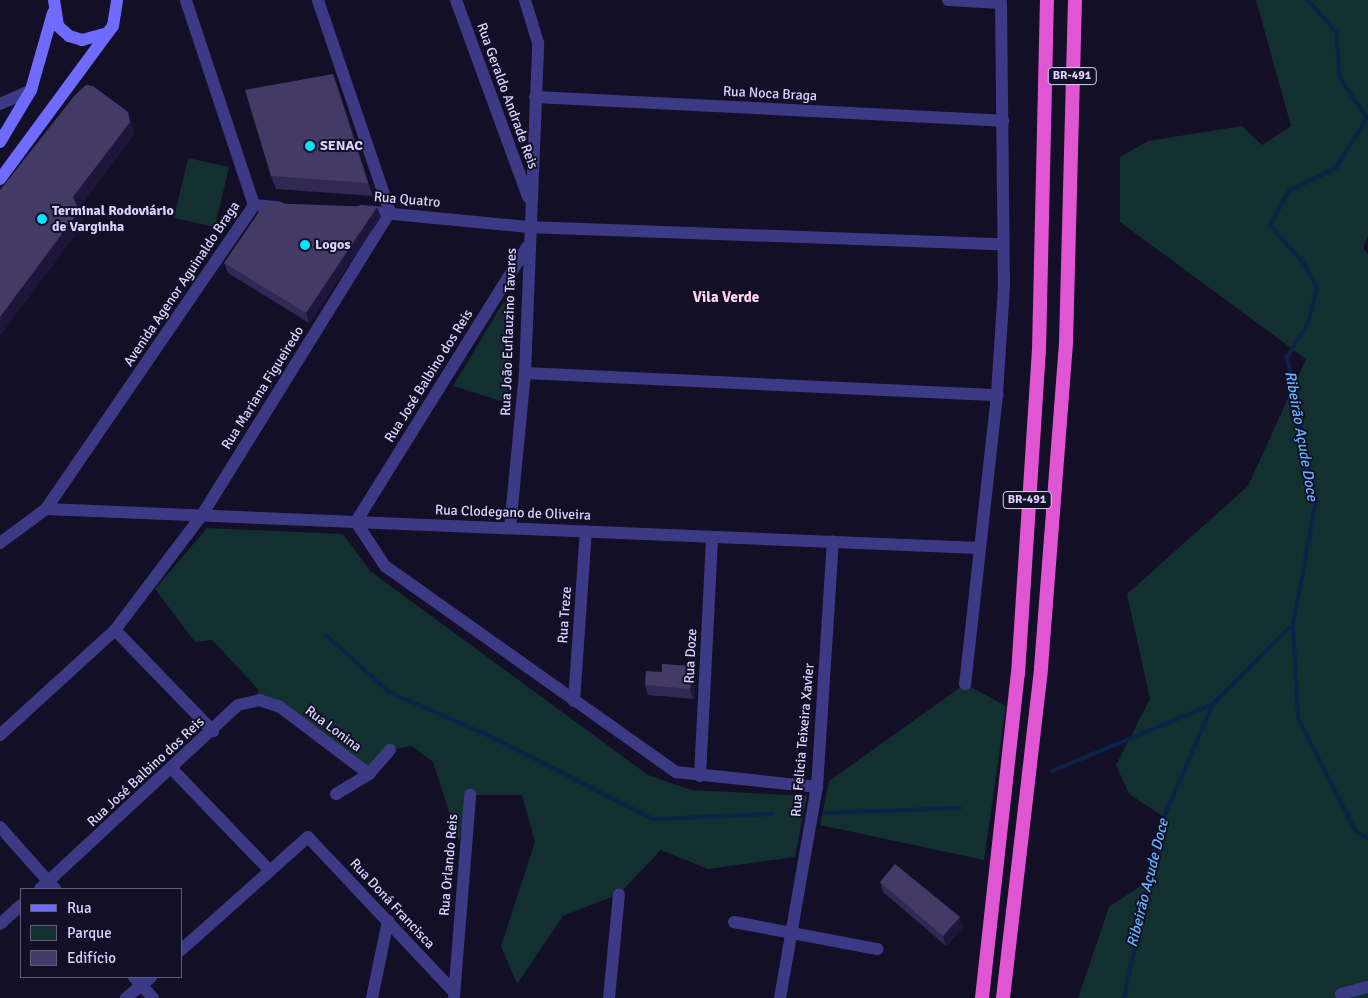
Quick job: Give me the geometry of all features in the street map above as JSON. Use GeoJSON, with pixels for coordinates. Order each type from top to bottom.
{"type":"FeatureCollection","features":[{"type":"Feature","properties":{"kind":"highway","name":"BR-491"},"geometry":{"type":"LineString","coordinates":[[982,998],[1018,674],[1039,350],[1047,0]]}},
{"type":"Feature","properties":{"kind":"highway","name":"BR-491"},"geometry":{"type":"LineString","coordinates":[[1003,998],[1041,668],[1066,343],[1075,0]]}},
{"type":"Feature","properties":{"kind":"main road"},"geometry":{"type":"LineString","coordinates":[[0,179],[108,31],[117,15],[117,0]]}},
{"type":"Feature","properties":{"kind":"main road"},"geometry":{"type":"LineString","coordinates":[[53,6],[58,26],[82,40],[108,31]]}},
{"type":"Feature","properties":{"kind":"main road"},"geometry":{"type":"LineString","coordinates":[[2,133],[30,90],[53,6]]}},
{"type":"Feature","properties":{"kind":"street","name":"Avenida Agenor Aguinaldo Braga"},"geometry":{"type":"LineString","coordinates":[[46,509],[254,205],[186,0]]}},
{"type":"Feature","properties":{"kind":"street"},"geometry":{"type":"LineString","coordinates":[[318,0],[390,212]]}},
{"type":"Feature","properties":{"kind":"street","name":"Rua Geraldo Andrade Reis"},"geometry":{"type":"LineString","coordinates":[[456,0],[530,203]]}},
{"type":"Feature","properties":{"kind":"street","name":"Rua João Euflauzino Tavares"},"geometry":{"type":"LineString","coordinates":[[510,528],[526,373],[527,247],[538,43],[526,0]]}},
{"type":"Feature","properties":{"kind":"street"},"geometry":{"type":"LineString","coordinates":[[948,0],[1001,3],[1003,121],[1000,244],[1004,286],[997,395],[978,548],[965,684]]}},
{"type":"Feature","properties":{"kind":"street"},"geometry":{"type":"LineString","coordinates":[[0,104],[30,90]]}},
{"type":"Feature","properties":{"kind":"street","name":"Rua Noca Braga"},"geometry":{"type":"LineString","coordinates":[[535,97],[1003,121]]}},
{"type":"Feature","properties":{"kind":"street"},"geometry":{"type":"LineString","coordinates":[[254,205],[293,207]]}},
{"type":"Feature","properties":{"kind":"street","name":"Rua Quatro"},"geometry":{"type":"LineString","coordinates":[[351,210],[390,212],[528,227],[1000,244]]}},
{"type":"Feature","properties":{"kind":"street","name":"Rua Mariana Figueiredo"},"geometry":{"type":"LineString","coordinates":[[0,735],[115,630],[202,515],[390,212]]}},
{"type":"Feature","properties":{"kind":"street","name":"Rua José Balbino dos Reis"},"geometry":{"type":"LineString","coordinates":[[356,522],[527,247]]}},
{"type":"Feature","properties":{"kind":"street"},"geometry":{"type":"LineString","coordinates":[[526,373],[997,395]]}},
{"type":"Feature","properties":{"kind":"street"},"geometry":{"type":"LineString","coordinates":[[2,538],[46,509]]}},
{"type":"Feature","properties":{"kind":"street","name":"Rua Clodegano de Oliveira"},"geometry":{"type":"LineString","coordinates":[[46,509],[978,548]]}},
{"type":"Feature","properties":{"kind":"street"},"geometry":{"type":"LineString","coordinates":[[356,522],[385,566],[676,772],[817,787]]}},
{"type":"Feature","properties":{"kind":"street","name":"Rua Treze"},"geometry":{"type":"LineString","coordinates":[[574,701],[586,531]]}},
{"type":"Feature","properties":{"kind":"street","name":"Rua Doze"},"geometry":{"type":"LineString","coordinates":[[700,776],[712,536]]}},
{"type":"Feature","properties":{"kind":"street","name":"Rua Felicia Teixeira Xavier"},"geometry":{"type":"LineString","coordinates":[[780,998],[793,934],[817,787],[833,542]]}},
{"type":"Feature","properties":{"kind":"street"},"geometry":{"type":"LineString","coordinates":[[115,630],[212,731]]}},
{"type":"Feature","properties":{"kind":"street","name":"Rua José Balbino dos Reis"},"geometry":{"type":"LineString","coordinates":[[47,887],[212,731],[238,704],[259,700],[280,707]]}},
{"type":"Feature","properties":{"kind":"street","name":"Rua Lonina"},"geometry":{"type":"LineString","coordinates":[[280,707],[369,774]]}},
{"type":"Feature","properties":{"kind":"street"},"geometry":{"type":"LineString","coordinates":[[336,794],[369,774],[390,750]]}},
{"type":"Feature","properties":{"kind":"street"},"geometry":{"type":"LineString","coordinates":[[172,769],[270,871],[182,949]]}},
{"type":"Feature","properties":{"kind":"street","name":"Rua Orlando Reis"},"geometry":{"type":"LineString","coordinates":[[454,995],[470,795]]}},
{"type":"Feature","properties":{"kind":"street"},"geometry":{"type":"LineString","coordinates":[[0,827],[47,887]]}},
{"type":"Feature","properties":{"kind":"street","name":"Rua Doná Francisca"},"geometry":{"type":"LineString","coordinates":[[270,871],[308,837],[388,921],[454,995]]}},
{"type":"Feature","properties":{"kind":"street"},"geometry":{"type":"LineString","coordinates":[[610,998],[619,894]]}},
{"type":"Feature","properties":{"kind":"street"},"geometry":{"type":"LineString","coordinates":[[0,924],[20,906]]}},
{"type":"Feature","properties":{"kind":"street"},"geometry":{"type":"LineString","coordinates":[[372,998],[388,921]]}},
{"type":"Feature","properties":{"kind":"street"},"geometry":{"type":"LineString","coordinates":[[734,922],[877,949]]}},
{"type":"Feature","properties":{"kind":"street"},"geometry":{"type":"LineString","coordinates":[[126,998],[142,980],[153,998]]}},
{"type":"Feature","properties":{"kind":"street"},"geometry":{"type":"LineString","coordinates":[[1341,994],[1368,986]]}},
{"type":"Feature","properties":{"kind":"green space"},"geometry":{"type":"Polygon","coordinates":[[[1256,0],[1368,0],[1368,236],[1363,248],[1368,254],[1368,998],[1078,998],[1109,907],[1148,881],[1164,817],[1129,794],[1116,765],[1150,699],[1127,594],[1248,486],[1306,359],[1120,222],[1120,157],[1148,141],[1242,126],[1262,145],[1291,126],[1256,0]]]}},
{"type":"Feature","properties":{"kind":"green space"},"geometry":{"type":"Polygon","coordinates":[[[188,158],[229,167],[215,227],[174,218],[188,158]]]}},
{"type":"Feature","properties":{"kind":"green space"},"geometry":{"type":"Polygon","coordinates":[[[503,303],[512,305],[510,404],[453,386],[503,303]]]}},
{"type":"Feature","properties":{"kind":"green space"},"geometry":{"type":"Polygon","coordinates":[[[207,528],[343,534],[370,571],[648,775],[691,790],[807,796],[795,857],[708,869],[661,850],[619,894],[563,916],[517,984],[501,946],[535,842],[522,795],[471,795],[459,842],[433,762],[412,746],[390,750],[369,774],[280,707],[259,700],[258,689],[212,640],[195,642],[155,589],[207,528]]]}},
{"type":"Feature","properties":{"kind":"green space"},"geometry":{"type":"Polygon","coordinates":[[[965,684],[1006,706],[984,860],[820,825],[829,781],[965,684]]]}},
{"type":"Feature","properties":{"kind":"building","name":"SENAC"},"geometry":{"type":"Polygon","coordinates":[[[333,74],[368,183],[271,176],[245,90],[333,74]]]}},
{"type":"Feature","properties":{"kind":"building","name":"Terminal Rodoviário de Varginha"},"geometry":{"type":"Polygon","coordinates":[[[86,85],[93,86],[128,112],[130,122],[73,197],[79,211],[0,317],[0,190],[75,95],[86,85]]]}},
{"type":"Feature","properties":{"kind":"building","name":"Logos"},"geometry":{"type":"Polygon","coordinates":[[[265,203],[377,207],[306,313],[224,263],[265,203]]]}},
{"type":"Feature","properties":{"kind":"building"},"geometry":{"type":"Polygon","coordinates":[[[662,664],[692,666],[690,689],[645,685],[646,671],[662,672],[662,664]]]}},
{"type":"Feature","properties":{"kind":"building"},"geometry":{"type":"Polygon","coordinates":[[[895,864],[960,917],[943,936],[880,882],[895,864]]]}},
{"type":"Feature","properties":{"kind":"waterway","name":"Ribeirão Açude Doce"},"geometry":{"type":"LineString","coordinates":[[1124,998],[1161,824],[1213,704],[1293,624],[1316,501],[1287,357],[1308,324],[1317,288],[1306,266],[1270,225],[1289,191],[1336,168],[1367,118],[1340,78],[1336,32],[1308,0]]}},
{"type":"Feature","properties":{"kind":"waterway"},"geometry":{"type":"LineString","coordinates":[[1293,625],[1298,718],[1356,832],[1368,838]]}},
{"type":"Feature","properties":{"kind":"waterway"},"geometry":{"type":"LineString","coordinates":[[326,635],[389,692],[485,734],[653,819],[773,814]]}},
{"type":"Feature","properties":{"kind":"waterway"},"geometry":{"type":"LineString","coordinates":[[1052,771],[1213,704]]}},
{"type":"Feature","properties":{"kind":"waterway"},"geometry":{"type":"LineString","coordinates":[[824,813],[960,808]]}},
{"type":"Feature","properties":{"kind":"place","name":"SENAC"},"geometry":{"type":"Point","coordinates":[310,146]}},
{"type":"Feature","properties":{"kind":"place","name":"Terminal Rodoviário de Varginha"},"geometry":{"type":"Point","coordinates":[42,219]}},
{"type":"Feature","properties":{"kind":"place","name":"Logos"},"geometry":{"type":"Point","coordinates":[305,245]}},
{"type":"Feature","properties":{"kind":"district","name":"Vila Verde"},"geometry":{"type":"Point","coordinates":[726,298]}}]}
